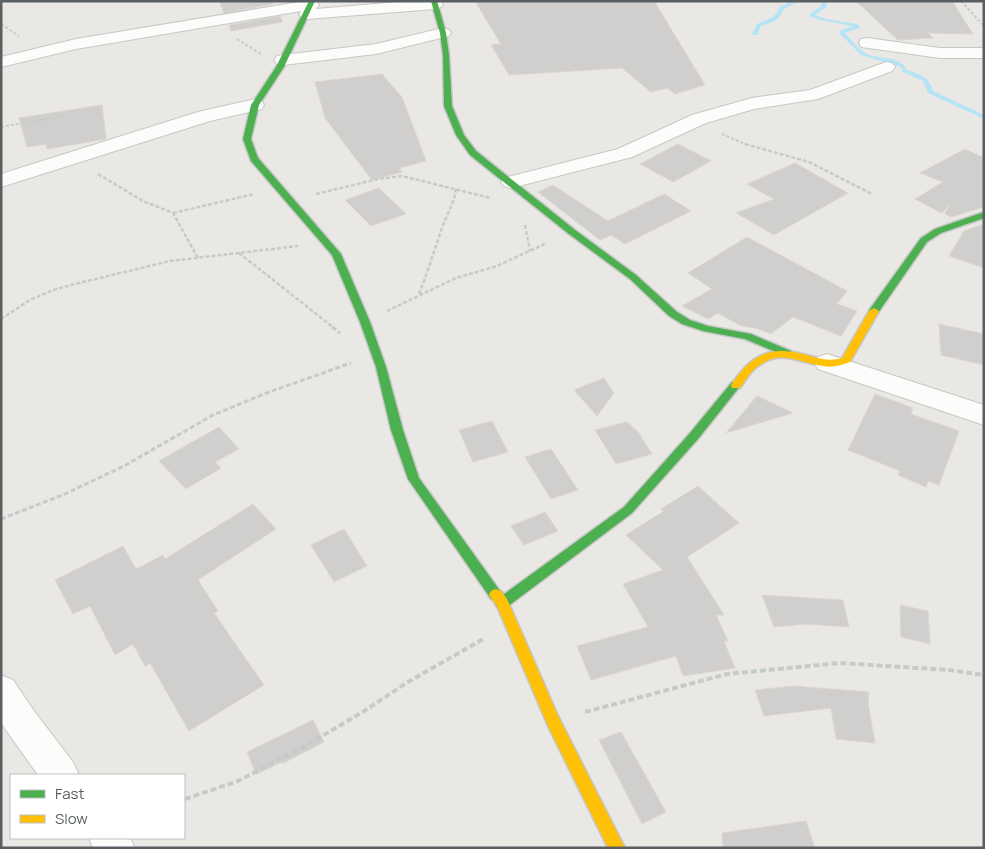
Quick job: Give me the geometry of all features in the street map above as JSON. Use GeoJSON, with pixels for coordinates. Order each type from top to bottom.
{"type":"FeatureCollection","features":[{"type":"Feature","properties":{"kind":"street"},"geometry":{"type":"LineString","coordinates":[[1,62],[76,44],[310,7],[434,2],[446,55],[448,106],[460,135],[473,152],[572,232],[633,277],[673,314],[686,322],[707,329],[748,336],[787,353],[827,363],[984,415]]}},
{"type":"Feature","properties":{"kind":"street"},"geometry":{"type":"LineString","coordinates":[[310,7],[282,64],[255,105],[247,139],[254,159],[336,254],[365,322],[381,367],[397,430],[414,479],[502,603],[553,721],[617,848]]}},
{"type":"Feature","properties":{"kind":"street"},"geometry":{"type":"LineString","coordinates":[[282,64],[376,49],[442,33]]}},
{"type":"Feature","properties":{"kind":"street"},"geometry":{"type":"LineString","coordinates":[[867,43],[935,54],[961,55],[984,53]]}},
{"type":"Feature","properties":{"kind":"street"},"geometry":{"type":"LineString","coordinates":[[511,182],[625,153],[695,121],[752,104],[832,90],[886,67]]}},
{"type":"Feature","properties":{"kind":"street"},"geometry":{"type":"LineString","coordinates":[[1,181],[205,116],[255,105]]}},
{"type":"Feature","properties":{"kind":"street"},"geometry":{"type":"LineString","coordinates":[[827,363],[838,364],[846,360],[876,307],[924,240],[938,231],[984,215]]}},
{"type":"Feature","properties":{"kind":"street"},"geometry":{"type":"LineString","coordinates":[[502,603],[628,510],[694,436],[754,363],[770,354],[787,353]]}},
{"type":"Feature","properties":{"kind":"street"},"geometry":{"type":"LineString","coordinates":[[1,691],[21,723],[59,774]]}},
{"type":"Feature","properties":{"kind":"path"},"geometry":{"type":"LineString","coordinates":[[961,1],[984,26]]}},
{"type":"Feature","properties":{"kind":"path"},"geometry":{"type":"LineString","coordinates":[[230,38],[249,45],[282,64]]}},
{"type":"Feature","properties":{"kind":"path"},"geometry":{"type":"LineString","coordinates":[[1,128],[64,116]]}},
{"type":"Feature","properties":{"kind":"path"},"geometry":{"type":"LineString","coordinates":[[695,121],[751,147],[809,162],[872,194]]}},
{"type":"Feature","properties":{"kind":"path"},"geometry":{"type":"LineString","coordinates":[[64,162],[104,176],[143,201],[173,213],[279,189]]}},
{"type":"Feature","properties":{"kind":"path"},"geometry":{"type":"LineString","coordinates":[[289,200],[390,176],[416,178],[497,200]]}},
{"type":"Feature","properties":{"kind":"path"},"geometry":{"type":"LineString","coordinates":[[419,294],[433,258],[440,232],[455,200],[456,189]]}},
{"type":"Feature","properties":{"kind":"path"},"geometry":{"type":"LineString","coordinates":[[173,213],[198,258]]}},
{"type":"Feature","properties":{"kind":"path"},"geometry":{"type":"LineString","coordinates":[[365,322],[419,294],[456,278],[498,266],[572,232]]}},
{"type":"Feature","properties":{"kind":"path"},"geometry":{"type":"LineString","coordinates":[[1,319],[30,300],[53,290],[170,261],[326,242]]}},
{"type":"Feature","properties":{"kind":"path"},"geometry":{"type":"LineString","coordinates":[[238,253],[297,298],[381,367]]}},
{"type":"Feature","properties":{"kind":"path"},"geometry":{"type":"LineString","coordinates":[[1,519],[65,494],[124,466],[214,415],[269,392],[368,357]]}},
{"type":"Feature","properties":{"kind":"path"},"geometry":{"type":"LineString","coordinates":[[185,799],[238,781],[300,749],[361,713],[408,682],[511,624]]}},
{"type":"Feature","properties":{"kind":"path"},"geometry":{"type":"LineString","coordinates":[[553,721],[736,673],[840,663],[949,670],[984,675]]}},
{"type":"Feature","properties":{"kind":"building"},"geometry":{"type":"Polygon","coordinates":[[[219,1],[271,1],[273,4],[224,13],[219,1]]]}},
{"type":"Feature","properties":{"kind":"building"},"geometry":{"type":"Polygon","coordinates":[[[475,1],[654,1],[705,85],[675,94],[667,88],[651,92],[622,68],[509,75],[491,45],[501,44],[475,1]]]}},
{"type":"Feature","properties":{"kind":"building"},"geometry":{"type":"Polygon","coordinates":[[[856,1],[952,1],[973,34],[928,33],[933,38],[898,40],[856,1]]]}},
{"type":"Feature","properties":{"kind":"building"},"geometry":{"type":"Polygon","coordinates":[[[280,16],[283,22],[231,31],[229,25],[280,16]]]}},
{"type":"Feature","properties":{"kind":"building"},"geometry":{"type":"Polygon","coordinates":[[[382,74],[402,97],[426,161],[399,168],[402,172],[372,180],[325,118],[315,82],[382,74]]]}},
{"type":"Feature","properties":{"kind":"building"},"geometry":{"type":"Polygon","coordinates":[[[102,105],[106,139],[47,149],[46,144],[27,147],[19,118],[102,105]]]}},
{"type":"Feature","properties":{"kind":"building"},"geometry":{"type":"Polygon","coordinates":[[[678,144],[711,161],[673,182],[640,164],[678,144]]]}},
{"type":"Feature","properties":{"kind":"building"},"geometry":{"type":"Polygon","coordinates":[[[965,149],[984,158],[984,207],[951,217],[945,214],[949,204],[942,213],[915,199],[943,182],[920,173],[965,149]]]}},
{"type":"Feature","properties":{"kind":"building"},"geometry":{"type":"Polygon","coordinates":[[[795,163],[848,193],[774,235],[736,213],[774,199],[747,184],[795,163]]]}},
{"type":"Feature","properties":{"kind":"building"},"geometry":{"type":"Polygon","coordinates":[[[553,185],[608,221],[664,194],[691,211],[625,244],[611,235],[600,240],[538,192],[553,185]]]}},
{"type":"Feature","properties":{"kind":"building"},"geometry":{"type":"Polygon","coordinates":[[[379,188],[406,214],[371,226],[345,200],[379,188]]]}},
{"type":"Feature","properties":{"kind":"building"},"geometry":{"type":"Polygon","coordinates":[[[984,224],[984,268],[949,256],[964,231],[984,224]]]}},
{"type":"Feature","properties":{"kind":"building"},"geometry":{"type":"Polygon","coordinates":[[[747,237],[847,291],[837,304],[857,311],[841,336],[793,317],[771,334],[756,328],[741,326],[718,313],[708,319],[682,306],[712,289],[688,273],[747,237]]]}},
{"type":"Feature","properties":{"kind":"building"},"geometry":{"type":"Polygon","coordinates":[[[939,324],[984,334],[984,365],[941,355],[939,324]]]}},
{"type":"Feature","properties":{"kind":"building"},"geometry":{"type":"Polygon","coordinates":[[[604,378],[614,393],[597,416],[574,390],[604,378]]]}},
{"type":"Feature","properties":{"kind":"building"},"geometry":{"type":"Polygon","coordinates":[[[875,394],[913,408],[911,414],[959,431],[939,485],[928,481],[926,487],[898,475],[900,471],[848,450],[875,394]]]}},
{"type":"Feature","properties":{"kind":"building"},"geometry":{"type":"Polygon","coordinates":[[[757,396],[793,413],[726,433],[757,396]]]}},
{"type":"Feature","properties":{"kind":"building"},"geometry":{"type":"Polygon","coordinates":[[[492,421],[508,452],[473,462],[459,430],[492,421]]]}},
{"type":"Feature","properties":{"kind":"building"},"geometry":{"type":"Polygon","coordinates":[[[627,422],[638,432],[652,454],[616,464],[595,430],[627,422]]]}},
{"type":"Feature","properties":{"kind":"building"},"geometry":{"type":"Polygon","coordinates":[[[219,427],[239,449],[215,462],[221,468],[186,489],[159,461],[219,427]]]}},
{"type":"Feature","properties":{"kind":"building"},"geometry":{"type":"Polygon","coordinates":[[[551,449],[578,490],[551,499],[525,457],[551,449]]]}},
{"type":"Feature","properties":{"kind":"building"},"geometry":{"type":"Polygon","coordinates":[[[698,486],[739,523],[687,557],[724,615],[716,615],[728,641],[724,641],[735,668],[683,676],[676,656],[591,680],[577,646],[648,627],[623,584],[663,570],[626,535],[664,511],[661,509],[698,486]]]}},
{"type":"Feature","properties":{"kind":"building"},"geometry":{"type":"Polygon","coordinates":[[[253,504],[276,529],[198,580],[218,611],[214,613],[264,685],[189,731],[150,663],[145,666],[133,644],[115,655],[90,606],[73,614],[55,580],[123,546],[136,569],[163,555],[165,559],[253,504]]]}},
{"type":"Feature","properties":{"kind":"building"},"geometry":{"type":"Polygon","coordinates":[[[545,512],[558,531],[524,545],[511,526],[545,512]]]}},
{"type":"Feature","properties":{"kind":"building"},"geometry":{"type":"Polygon","coordinates":[[[344,529],[367,566],[334,582],[311,545],[344,529]]]}},
{"type":"Feature","properties":{"kind":"building"},"geometry":{"type":"Polygon","coordinates":[[[762,595],[843,600],[849,627],[806,624],[774,627],[762,595]]]}},
{"type":"Feature","properties":{"kind":"building"},"geometry":{"type":"Polygon","coordinates":[[[900,605],[928,611],[930,644],[901,637],[900,605]]]}},
{"type":"Feature","properties":{"kind":"building"},"geometry":{"type":"Polygon","coordinates":[[[793,686],[869,692],[868,703],[875,743],[836,739],[831,708],[764,716],[755,690],[793,686]]]}},
{"type":"Feature","properties":{"kind":"building"},"geometry":{"type":"Polygon","coordinates":[[[313,720],[324,742],[282,764],[282,762],[256,774],[247,752],[313,720]]]}},
{"type":"Feature","properties":{"kind":"building"},"geometry":{"type":"Polygon","coordinates":[[[621,732],[666,812],[642,824],[599,740],[621,732]]]}},
{"type":"Feature","properties":{"kind":"building"},"geometry":{"type":"Polygon","coordinates":[[[806,821],[815,848],[723,848],[722,833],[806,821]]]}},
{"type":"Feature","properties":{"kind":"waterway"},"geometry":{"type":"LineString","coordinates":[[755,34],[759,25],[773,20],[782,8],[797,1]]}},
{"type":"Feature","properties":{"kind":"waterway"},"geometry":{"type":"LineString","coordinates":[[824,1],[824,7],[812,15],[820,19],[855,25],[857,27],[842,33],[863,54],[903,66],[905,71],[925,80],[928,83],[930,92],[984,117]]}},
{"type":"Feature","properties":{"kind":"traffic: fast"},"geometry":{"type":"LineString","coordinates":[[312,1],[280,67],[255,105],[247,139],[254,159],[336,254],[365,322],[381,367],[397,430],[414,479],[496,595]]}},
{"type":"Feature","properties":{"kind":"traffic: fast"},"geometry":{"type":"LineString","coordinates":[[434,1],[443,33],[446,55],[448,106],[460,135],[473,153],[572,232],[633,277],[673,314],[686,322],[707,329],[747,336],[787,353]]}},
{"type":"Feature","properties":{"kind":"traffic: fast"},"geometry":{"type":"LineString","coordinates":[[874,311],[924,240],[938,231],[984,215]]}},
{"type":"Feature","properties":{"kind":"traffic: fast"},"geometry":{"type":"LineString","coordinates":[[502,603],[628,510],[694,436],[736,385]]}},
{"type":"Feature","properties":{"kind":"traffic: slow"},"geometry":{"type":"LineString","coordinates":[[736,385],[747,371],[765,356],[789,354],[824,363],[846,360],[874,311]]}},
{"type":"Feature","properties":{"kind":"traffic: slow"},"geometry":{"type":"LineString","coordinates":[[496,595],[502,603],[553,721],[617,848]]}}]}
